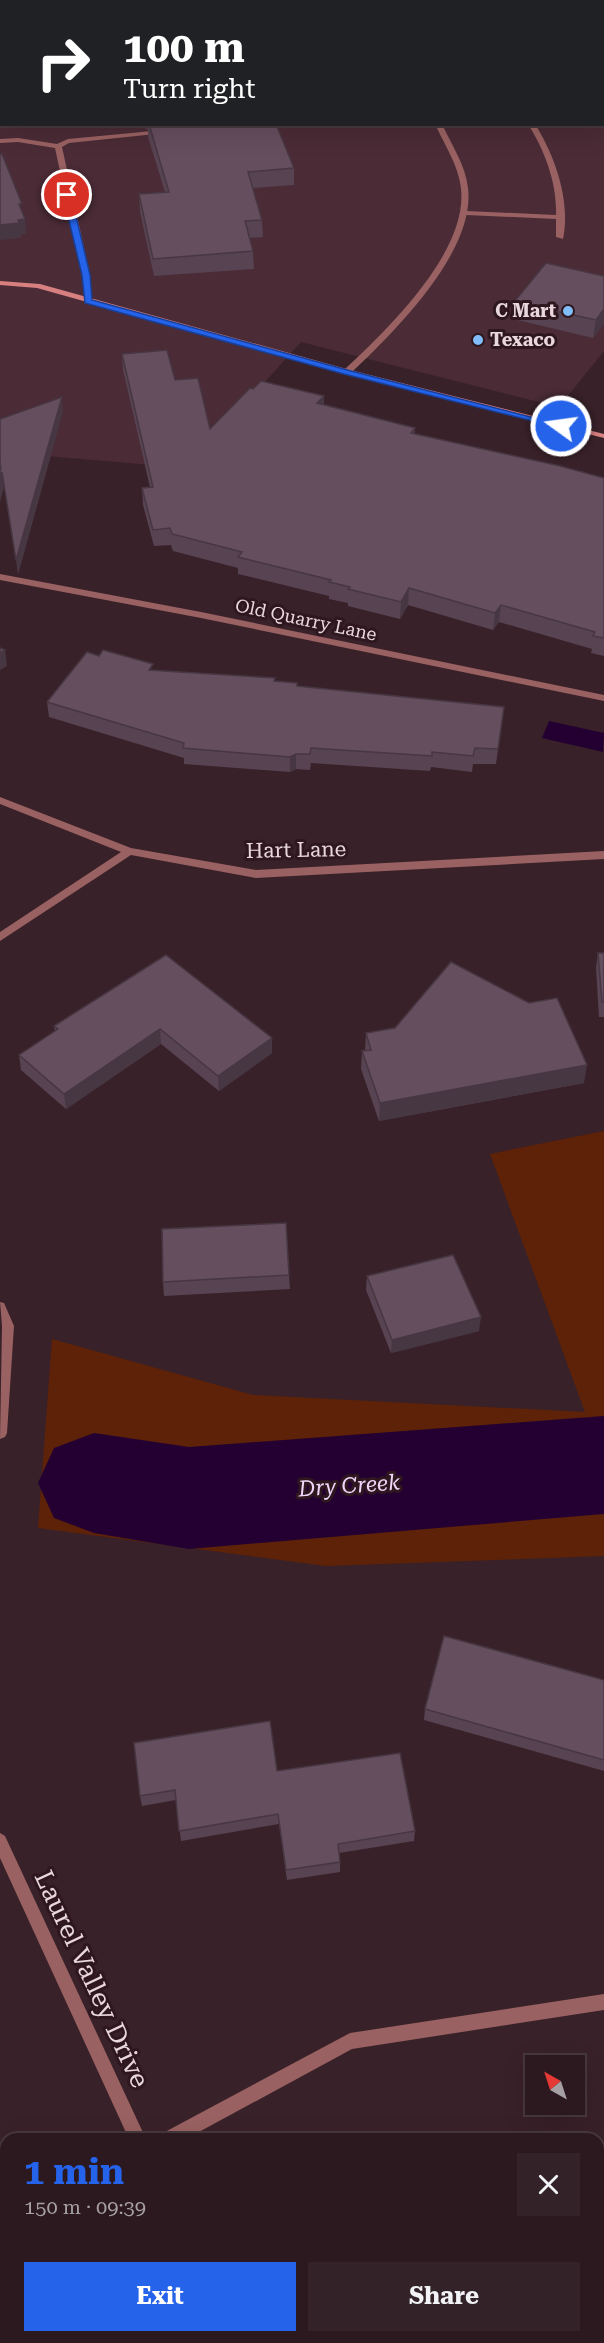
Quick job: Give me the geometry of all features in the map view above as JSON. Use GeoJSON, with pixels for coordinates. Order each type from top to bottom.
{"type":"FeatureCollection","features":[{"type":"Feature","properties":{"kind":"street"},"geometry":{"type":"LineString","coordinates":[[347,372],[369,351],[439,270],[466,213],[465,188],[439,126]]}},
{"type":"Feature","properties":{"kind":"street"},"geometry":{"type":"LineString","coordinates":[[532,126],[539,135],[562,203],[560,237]]}},
{"type":"Feature","properties":{"kind":"street"},"geometry":{"type":"LineString","coordinates":[[0,141],[18,140],[58,146],[68,141],[175,131]]}},
{"type":"Feature","properties":{"kind":"street"},"geometry":{"type":"LineString","coordinates":[[58,146],[86,275],[88,302]]}},
{"type":"Feature","properties":{"kind":"street"},"geometry":{"type":"LineString","coordinates":[[466,213],[560,218]]}},
{"type":"Feature","properties":{"kind":"street"},"geometry":{"type":"LineString","coordinates":[[0,283],[37,286],[347,372],[604,436]]}},
{"type":"Feature","properties":{"kind":"street","name":"Old Quarry Lane"},"geometry":{"type":"LineString","coordinates":[[0,577],[201,615],[604,698]]}},
{"type":"Feature","properties":{"kind":"street","name":"Hart Lane"},"geometry":{"type":"LineString","coordinates":[[0,800],[129,850],[256,874],[604,855]]}},
{"type":"Feature","properties":{"kind":"street"},"geometry":{"type":"LineString","coordinates":[[0,937],[129,850]]}},
{"type":"Feature","properties":{"kind":"street"},"geometry":{"type":"LineString","coordinates":[[0,1307],[8,1326],[0,1433]]}},
{"type":"Feature","properties":{"kind":"street","name":"Laurel Valley Drive"},"geometry":{"type":"LineString","coordinates":[[0,1840],[135,2133]]}},
{"type":"Feature","properties":{"kind":"street"},"geometry":{"type":"LineString","coordinates":[[180,2133],[350,2041],[604,2002]]}},
{"type":"Feature","properties":{"kind":"shaded area"},"geometry":{"type":"Polygon","coordinates":[[[0,126],[604,126],[604,351],[559,407],[301,342],[187,468],[0,452],[0,126]]]}},
{"type":"Feature","properties":{"kind":"shaded area"},"geometry":{"type":"Polygon","coordinates":[[[549,721],[604,733],[603,752],[542,738],[549,721]]]}},
{"type":"Feature","properties":{"kind":"shaded area"},"geometry":{"type":"Polygon","coordinates":[[[604,1131],[604,1556],[326,1566],[38,1528],[52,1339],[253,1395],[585,1412],[490,1154],[604,1131]]]}},
{"type":"Feature","properties":{"kind":"building"},"geometry":{"type":"Polygon","coordinates":[[[150,126],[277,126],[294,168],[248,172],[262,220],[245,221],[253,251],[153,259],[139,194],[169,192],[150,126]]]}},
{"type":"Feature","properties":{"kind":"building"},"geometry":{"type":"Polygon","coordinates":[[[0,154],[2,154],[22,204],[19,204],[25,219],[18,220],[20,223],[0,225],[0,154]]]}},
{"type":"Feature","properties":{"kind":"building"},"geometry":{"type":"Polygon","coordinates":[[[546,263],[604,276],[604,309],[596,320],[514,302],[546,263]]]}},
{"type":"Feature","properties":{"kind":"building"},"geometry":{"type":"Polygon","coordinates":[[[167,350],[175,380],[198,378],[210,429],[250,388],[253,389],[261,381],[324,396],[317,403],[415,428],[411,433],[604,478],[604,638],[593,636],[595,632],[501,605],[495,613],[409,588],[401,602],[348,589],[350,587],[329,582],[331,580],[238,557],[242,552],[172,534],[170,528],[153,530],[142,488],[153,487],[122,354],[167,350]]]}},
{"type":"Feature","properties":{"kind":"building"},"geometry":{"type":"Polygon","coordinates":[[[62,397],[16,560],[2,472],[0,479],[0,419],[62,397]]]}},
{"type":"Feature","properties":{"kind":"building"},"geometry":{"type":"Polygon","coordinates":[[[103,650],[153,664],[149,670],[275,678],[274,681],[297,683],[297,686],[504,707],[498,749],[475,748],[473,756],[432,752],[432,756],[311,748],[310,754],[296,754],[290,757],[183,748],[184,743],[47,702],[87,652],[99,656],[103,650]]]}},
{"type":"Feature","properties":{"kind":"building"},"geometry":{"type":"Polygon","coordinates":[[[598,953],[604,953],[604,1002],[602,1002],[598,953]]]}},
{"type":"Feature","properties":{"kind":"building"},"geometry":{"type":"Polygon","coordinates":[[[166,955],[272,1038],[218,1076],[160,1029],[64,1094],[19,1055],[58,1029],[54,1026],[166,955]]]}},
{"type":"Feature","properties":{"kind":"building"},"geometry":{"type":"Polygon","coordinates":[[[451,962],[529,1003],[557,998],[587,1065],[380,1103],[362,1051],[371,1050],[366,1033],[395,1028],[451,962]]]}},
{"type":"Feature","properties":{"kind":"building"},"geometry":{"type":"Polygon","coordinates":[[[286,1223],[289,1275],[163,1282],[162,1229],[286,1223]]]}},
{"type":"Feature","properties":{"kind":"building"},"geometry":{"type":"Polygon","coordinates":[[[453,1255],[481,1317],[392,1340],[367,1276],[453,1255]]]}},
{"type":"Feature","properties":{"kind":"building"},"geometry":{"type":"Polygon","coordinates":[[[444,1636],[604,1680],[604,1760],[425,1709],[444,1636]]]}},
{"type":"Feature","properties":{"kind":"building"},"geometry":{"type":"Polygon","coordinates":[[[270,1721],[277,1771],[400,1753],[415,1831],[338,1844],[340,1862],[286,1870],[278,1814],[179,1831],[175,1790],[140,1796],[134,1743],[270,1721]]]}},
{"type":"Feature","properties":{"kind":"waterway","name":"Dry Creek"},"geometry":{"type":"LineString","coordinates":[[94,1483],[189,1498],[604,1465]]}},
{"type":"Feature","properties":{"kind":"place","name":"C Mart"},"geometry":{"type":"Point","coordinates":[568,311]}},
{"type":"Feature","properties":{"kind":"place","name":"Texaco"},"geometry":{"type":"Point","coordinates":[478,340]}},
{"type":"Feature","properties":{"kind":"route"},"geometry":{"type":"LineString","coordinates":[[67,195],[86,275],[88,302],[347,372],[561,426]]}}]}
